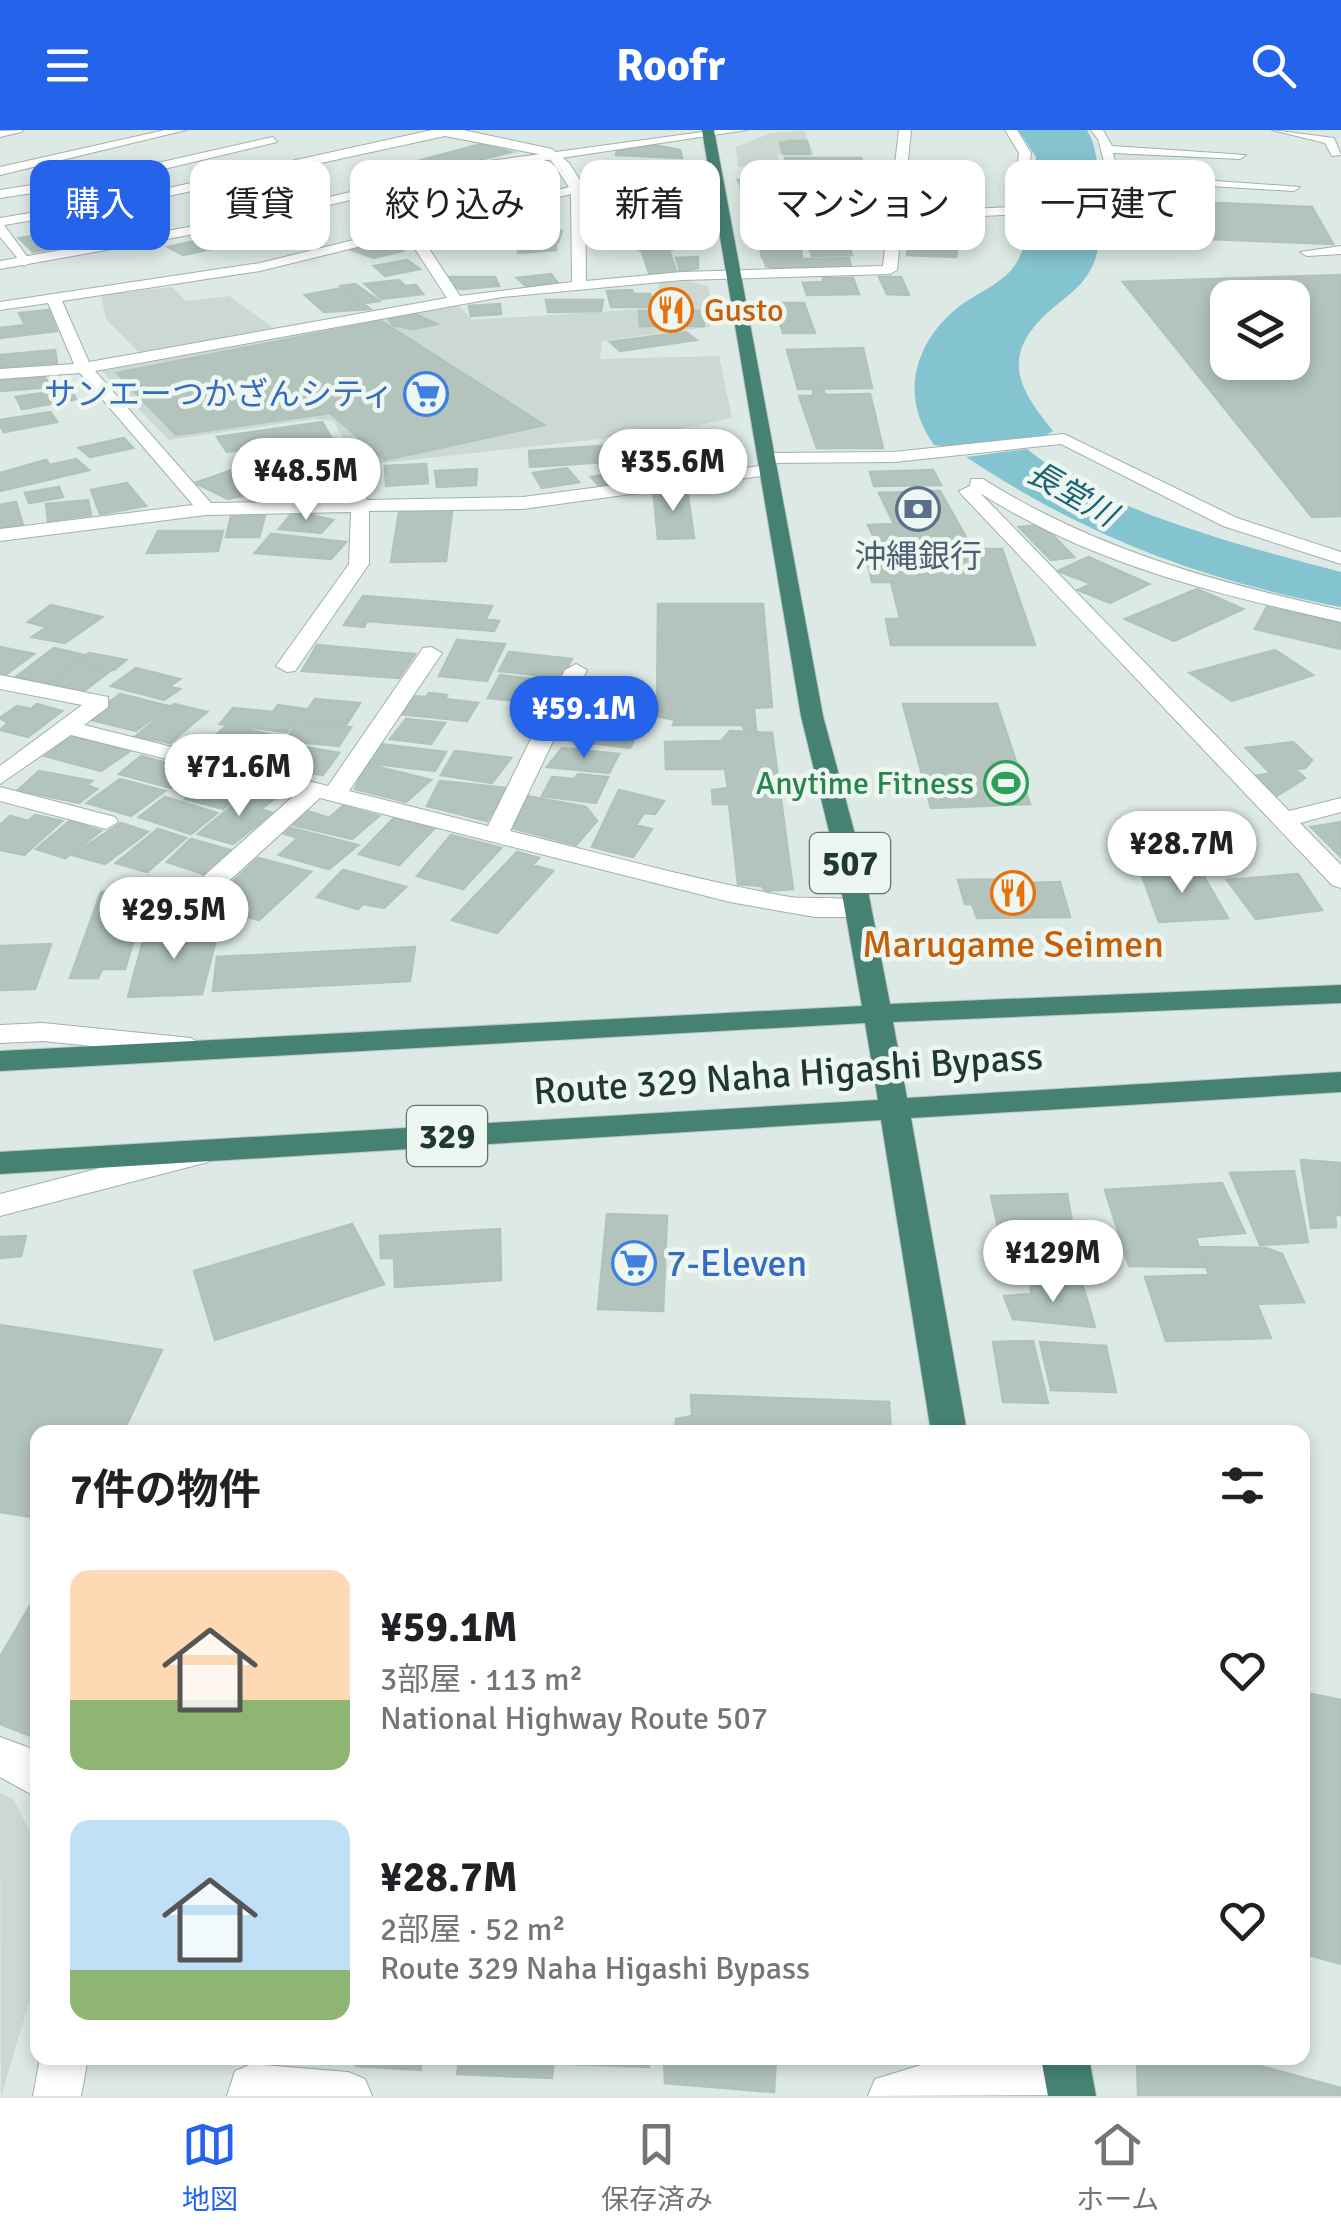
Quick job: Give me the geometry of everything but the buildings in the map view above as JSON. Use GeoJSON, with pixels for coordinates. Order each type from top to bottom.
{"type":"FeatureCollection","features":[{"type":"Feature","properties":{"kind":"highway","name":"507"},"geometry":{"type":"LineString","coordinates":[[708,132],[755,414],[812,716],[858,908],[878,1014],[948,1425]]}},
{"type":"Feature","properties":{"kind":"highway","name":"Route 329 Naha Higashi Bypass"},"geometry":{"type":"LineString","coordinates":[[0,1061],[878,1014],[1341,994]]}},
{"type":"Feature","properties":{"kind":"highway","name":"Route 329 Naha Higashi Bypass"},"geometry":{"type":"LineString","coordinates":[[0,1163],[893,1106],[1341,1082]]}},
{"type":"Feature","properties":{"kind":"street"},"geometry":{"type":"LineString","coordinates":[[0,134],[17,130]]}},
{"type":"Feature","properties":{"kind":"street"},"geometry":{"type":"LineString","coordinates":[[0,171],[180,130]]}},
{"type":"Feature","properties":{"kind":"street"},"geometry":{"type":"LineString","coordinates":[[0,265],[239,222],[552,153],[741,130]]}},
{"type":"Feature","properties":{"kind":"street"},"geometry":{"type":"LineString","coordinates":[[901,160],[905,130]]}},
{"type":"Feature","properties":{"kind":"street"},"geometry":{"type":"LineString","coordinates":[[985,213],[1019,212],[1025,153],[1011,130]]}},
{"type":"Feature","properties":{"kind":"street"},"geometry":{"type":"LineString","coordinates":[[1097,130],[1107,149],[1113,177],[1294,187]]}},
{"type":"Feature","properties":{"kind":"street"},"geometry":{"type":"LineString","coordinates":[[1278,130],[1330,140],[1336,154]]}},
{"type":"Feature","properties":{"kind":"street"},"geometry":{"type":"LineString","coordinates":[[24,262],[0,225],[446,131],[552,153],[564,162],[579,188],[579,286]]}},
{"type":"Feature","properties":{"kind":"street"},"geometry":{"type":"LineString","coordinates":[[238,133],[292,143]]}},
{"type":"Feature","properties":{"kind":"street"},"geometry":{"type":"LineString","coordinates":[[0,194],[122,175],[273,140]]}},
{"type":"Feature","properties":{"kind":"street"},"geometry":{"type":"LineString","coordinates":[[312,147],[350,154]]}},
{"type":"Feature","properties":{"kind":"street"},"geometry":{"type":"LineString","coordinates":[[1107,149],[1240,155]]}},
{"type":"Feature","properties":{"kind":"street"},"geometry":{"type":"LineString","coordinates":[[560,193],[579,188]]}},
{"type":"Feature","properties":{"kind":"street"},"geometry":{"type":"LineString","coordinates":[[0,306],[207,278],[350,244]]}},
{"type":"Feature","properties":{"kind":"street"},"geometry":{"type":"LineString","coordinates":[[423,250],[456,301]]}},
{"type":"Feature","properties":{"kind":"street"},"geometry":{"type":"LineString","coordinates":[[0,374],[84,368],[456,301],[579,286],[734,274],[890,270],[891,250]]}},
{"type":"Feature","properties":{"kind":"street"},"geometry":{"type":"LineString","coordinates":[[1307,252],[1341,250]]}},
{"type":"Feature","properties":{"kind":"street"},"geometry":{"type":"LineString","coordinates":[[54,299],[84,368],[206,509]]}},
{"type":"Feature","properties":{"kind":"street"},"geometry":{"type":"LineString","coordinates":[[0,535],[206,509],[522,503],[767,464],[940,453],[1064,439],[1230,522],[1341,558]]}},
{"type":"Feature","properties":{"kind":"street"},"geometry":{"type":"LineString","coordinates":[[287,666],[360,564],[360,506],[338,447]]}},
{"type":"Feature","properties":{"kind":"street"},"geometry":{"type":"LineString","coordinates":[[940,453],[1033,517],[1129,558],[1248,595],[1341,616]]}},
{"type":"Feature","properties":{"kind":"street"},"geometry":{"type":"LineString","coordinates":[[968,491],[1341,880]]}},
{"type":"Feature","properties":{"kind":"street"},"geometry":{"type":"LineString","coordinates":[[188,904],[324,793],[431,653]]}},
{"type":"Feature","properties":{"kind":"street"},"geometry":{"type":"LineString","coordinates":[[497,832],[576,670]]}},
{"type":"Feature","properties":{"kind":"street"},"geometry":{"type":"LineString","coordinates":[[0,682],[100,702],[0,778]]}},
{"type":"Feature","properties":{"kind":"street"},"geometry":{"type":"LineString","coordinates":[[68,727],[324,793],[497,832],[730,894],[816,909],[858,908]]}},
{"type":"Feature","properties":{"kind":"street"},"geometry":{"type":"LineString","coordinates":[[0,794],[106,822]]}},
{"type":"Feature","properties":{"kind":"street"},"geometry":{"type":"LineString","coordinates":[[1284,820],[1341,805]]}},
{"type":"Feature","properties":{"kind":"street"},"geometry":{"type":"LineString","coordinates":[[0,1034],[43,1032],[210,1049]]}},
{"type":"Feature","properties":{"kind":"street"},"geometry":{"type":"LineString","coordinates":[[0,1205],[205,1152]]}},
{"type":"Feature","properties":{"kind":"street"},"geometry":{"type":"LineString","coordinates":[[0,1756],[30,1769]]}},
{"type":"Feature","properties":{"kind":"street"},"geometry":{"type":"LineString","coordinates":[[57,2096],[63,2065]]}},
{"type":"Feature","properties":{"kind":"street"},"geometry":{"type":"LineString","coordinates":[[892,2096],[916,2087],[1026,2071],[1068,2075]]}},
{"type":"Feature","properties":{"kind":"street"},"geometry":{"type":"LineString","coordinates":[[251,2096],[252,2088],[348,2096]]}},
{"type":"Feature","properties":{"kind":"shaded area"},"geometry":{"type":"Polygon","coordinates":[[[804,131],[814,154],[777,154],[778,160],[740,160],[738,167],[736,147],[771,133],[804,131]]]}},
{"type":"Feature","properties":{"kind":"shaded area","name":"サンエーつかざんシティ"},"geometry":{"type":"Polygon","coordinates":[[[688,281],[708,286],[715,326],[602,341],[600,359],[719,356],[732,418],[671,431],[357,466],[334,421],[314,419],[169,440],[102,371],[148,362],[106,319],[101,295],[172,287],[186,301],[229,296],[283,335],[458,305],[472,320],[659,308],[658,282],[688,281]]]}},
{"type":"Feature","properties":{"kind":"shaded area"},"geometry":{"type":"Polygon","coordinates":[[[0,1793],[14,1800],[30,1832],[30,1999],[1,2096],[0,1793]]]}},
{"type":"Feature","properties":{"kind":"water"},"geometry":{"type":"Polygon","coordinates":[[[1018,130],[1087,130],[1096,160],[1036,160],[1018,130]]]}},
{"type":"Feature","properties":{"kind":"water"},"geometry":{"type":"Polygon","coordinates":[[[1022,250],[1097,250],[1082,282],[1043,317],[1022,347],[1019,361],[1024,389],[1053,431],[1045,436],[950,447],[934,445],[917,409],[916,373],[921,355],[941,323],[1000,280],[1022,250]]]}},
{"type":"Feature","properties":{"kind":"water","name":"長堂川"},"geometry":{"type":"Polygon","coordinates":[[[1027,449],[1095,491],[1135,509],[1341,572],[1341,607],[1240,583],[1146,552],[1056,510],[966,457],[1027,449]]]}},
{"type":"Feature","properties":{"kind":"place","name":"Gusto"},"geometry":{"type":"Point","coordinates":[671,310]}},
{"type":"Feature","properties":{"kind":"place","name":"サンエーつかざんシティ"},"geometry":{"type":"Point","coordinates":[426,394]}},
{"type":"Feature","properties":{"kind":"place","name":"沖縄銀行"},"geometry":{"type":"Point","coordinates":[918,509]}},
{"type":"Feature","properties":{"kind":"place","name":"Anytime Fitness"},"geometry":{"type":"Point","coordinates":[1006,783]}},
{"type":"Feature","properties":{"kind":"place","name":"Marugame Seimen"},"geometry":{"type":"Point","coordinates":[1013,893]}},
{"type":"Feature","properties":{"kind":"place","name":"7-Eleven"},"geometry":{"type":"Point","coordinates":[634,1263]}}]}
